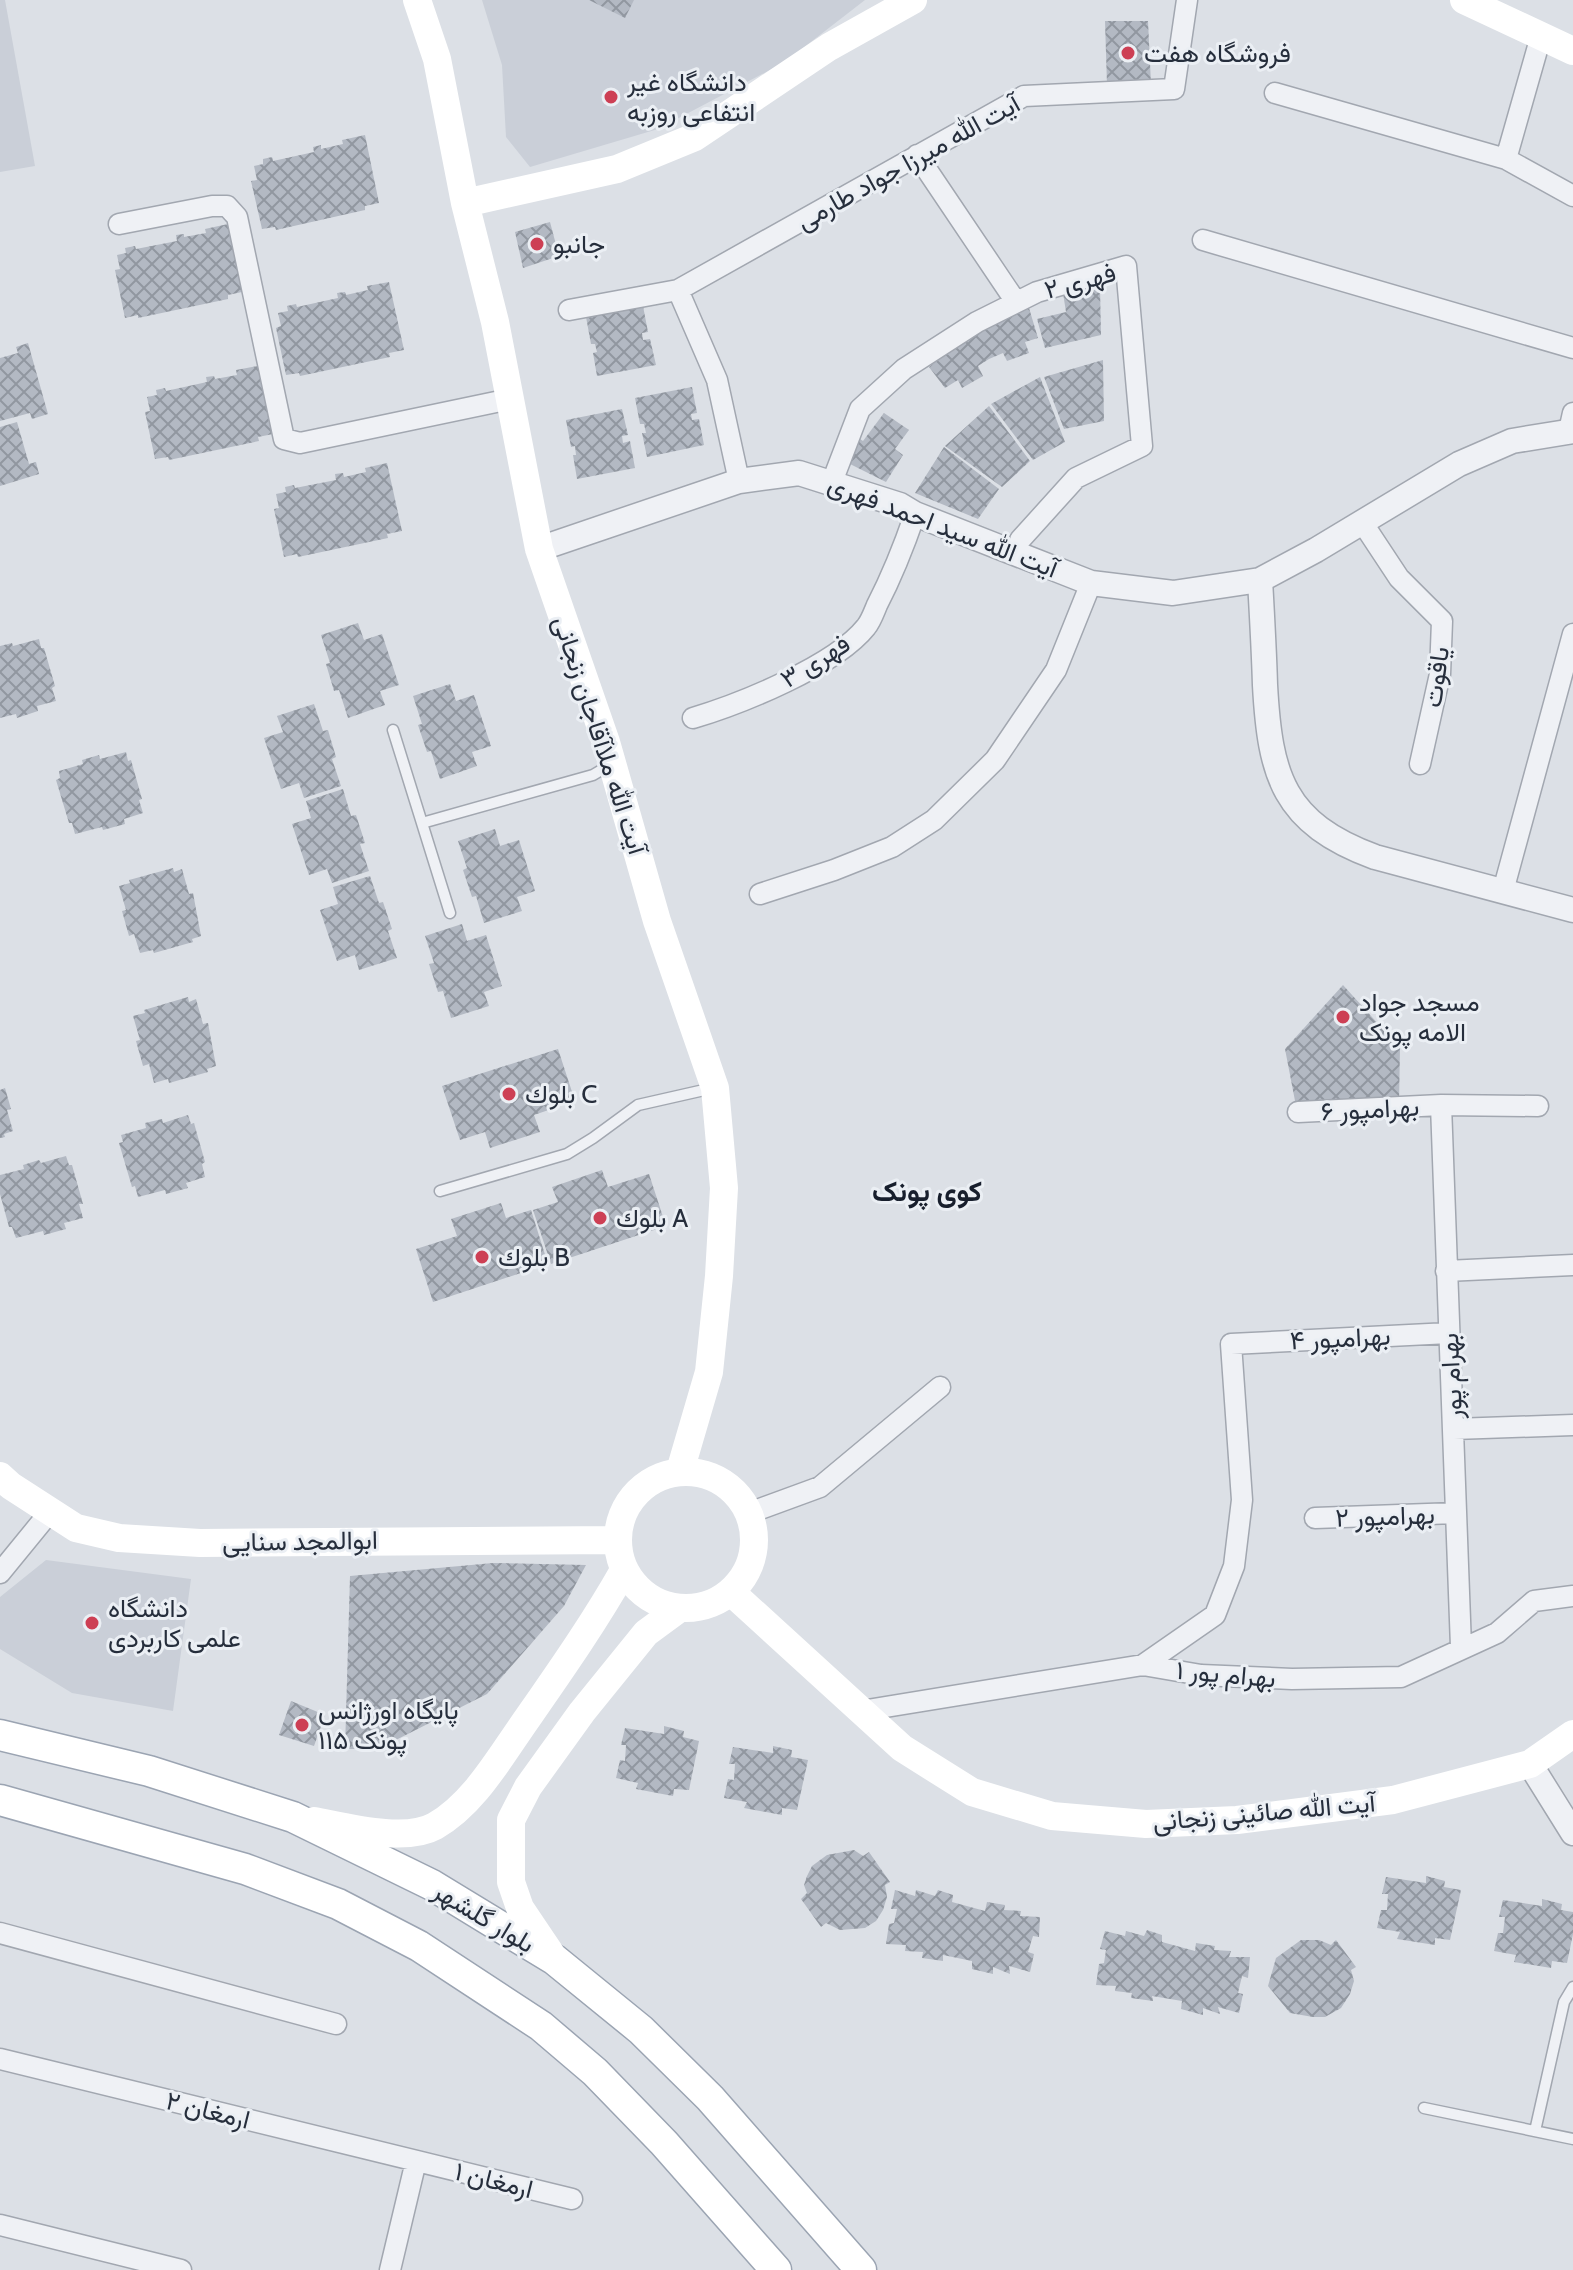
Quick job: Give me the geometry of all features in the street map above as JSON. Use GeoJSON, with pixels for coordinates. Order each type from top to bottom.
{"type":"FeatureCollection","features":[{"type":"Feature","properties":{"kind":"main road","name":"آیت الله ملاآقاجان زنجانی"},"geometry":{"type":"LineString","coordinates":[[417,0],[437,59],[465,203],[495,322],[539,549],[612,764],[657,921],[715,1088],[724,1188],[717,1289],[709,1372],[680,1471]]}},
{"type":"Feature","properties":{"kind":"main road"},"geometry":{"type":"LineString","coordinates":[[465,203],[617,169],[695,137],[829,47],[913,0]]}},
{"type":"Feature","properties":{"kind":"main road"},"geometry":{"type":"LineString","coordinates":[[1464,0],[1573,51]]}},
{"type":"Feature","properties":{"kind":"main road"},"geometry":{"type":"LineString","coordinates":[[680,1471],[709,1475],[733,1490],[749,1513],[754,1530],[750,1564],[731,1592],[716,1602],[680,1608],[663,1604],[647,1596],[624,1570],[617,1540],[622,1515],[635,1493],[656,1478],[680,1471]]}},
{"type":"Feature","properties":{"kind":"main road","name":"ابوالمجد سنایی"},"geometry":{"type":"LineString","coordinates":[[0,1476],[49,1513],[76,1528],[119,1538],[200,1543],[617,1540]]}},
{"type":"Feature","properties":{"kind":"main road"},"geometry":{"type":"LineString","coordinates":[[293,1817],[374,1831],[410,1832],[435,1826],[486,1777],[604,1605],[624,1570]]}},
{"type":"Feature","properties":{"kind":"main road","name":"آیت الله صائینی زنجانی"},"geometry":{"type":"LineString","coordinates":[[731,1592],[902,1748],[972,1792],[1052,1816],[1130,1823],[1237,1820],[1393,1800],[1530,1764],[1573,1734]]}},
{"type":"Feature","properties":{"kind":"main road"},"geometry":{"type":"LineString","coordinates":[[555,1960],[520,1908],[511,1882],[511,1820],[528,1787],[582,1712],[646,1633],[680,1608]]}},
{"type":"Feature","properties":{"kind":"main road","name":"بلوار گلشهر"},"geometry":{"type":"LineString","coordinates":[[0,1735],[149,1771],[293,1817],[432,1885],[555,1960],[641,2030],[710,2098],[861,2270]]}},
{"type":"Feature","properties":{"kind":"main road"},"geometry":{"type":"LineString","coordinates":[[0,1800],[245,1869],[338,1904],[419,1946],[541,2026],[595,2072],[664,2143],[776,2270]]}},
{"type":"Feature","properties":{"kind":"street","name":"آیت الله میرزا جواد طارمی"},"geometry":{"type":"LineString","coordinates":[[569,310],[678,290],[1024,96],[1174,89],[1187,0]]}},
{"type":"Feature","properties":{"kind":"street"},"geometry":{"type":"LineString","coordinates":[[1506,159],[1541,36]]}},
{"type":"Feature","properties":{"kind":"street"},"geometry":{"type":"LineString","coordinates":[[1275,93],[1506,159],[1573,196]]}},
{"type":"Feature","properties":{"kind":"street"},"geometry":{"type":"LineString","coordinates":[[917,155],[1016,302]]}},
{"type":"Feature","properties":{"kind":"street"},"geometry":{"type":"LineString","coordinates":[[119,224],[212,206],[227,206],[237,217],[284,439],[300,443],[510,399]]}},
{"type":"Feature","properties":{"kind":"street"},"geometry":{"type":"LineString","coordinates":[[1203,240],[1573,348]]}},
{"type":"Feature","properties":{"kind":"street","name":"فهری ۲"},"geometry":{"type":"LineString","coordinates":[[832,482],[860,409],[904,369],[977,322],[1037,292],[1126,266],[1142,446],[1076,478],[1020,540]]}},
{"type":"Feature","properties":{"kind":"street"},"geometry":{"type":"LineString","coordinates":[[678,290],[717,380],[739,481]]}},
{"type":"Feature","properties":{"kind":"street","name":"آیت الله سید احمد فهری"},"geometry":{"type":"LineString","coordinates":[[539,549],[739,481],[799,473],[900,505],[915,514],[1091,583],[1173,593],[1260,580],[1472,458],[1512,441],[1572,425]]}},
{"type":"Feature","properties":{"kind":"street","name":"فهری ۳"},"geometry":{"type":"LineString","coordinates":[[693,718],[720,710],[786,681],[832,656],[866,627],[897,566],[915,514]]}},
{"type":"Feature","properties":{"kind":"street","name":"یاقوت"},"geometry":{"type":"LineString","coordinates":[[1362,522],[1399,578],[1442,621],[1440,674],[1420,764]]}},
{"type":"Feature","properties":{"kind":"street"},"geometry":{"type":"LineString","coordinates":[[1260,580],[1268,737],[1276,770],[1291,800],[1314,826],[1343,845],[1375,857],[1573,910]]}},
{"type":"Feature","properties":{"kind":"street"},"geometry":{"type":"LineString","coordinates":[[760,894],[892,847],[934,820],[995,760],[1056,670],[1091,583]]}},
{"type":"Feature","properties":{"kind":"street"},"geometry":{"type":"LineString","coordinates":[[1503,891],[1573,634]]}},
{"type":"Feature","properties":{"kind":"street","name":"بهرامپور ۶"},"geometry":{"type":"LineString","coordinates":[[1298,1112],[1441,1105],[1538,1106]]}},
{"type":"Feature","properties":{"kind":"street","name":"بهرام پور"},"geometry":{"type":"LineString","coordinates":[[1441,1105],[1461,1647]]}},
{"type":"Feature","properties":{"kind":"street"},"geometry":{"type":"LineString","coordinates":[[1446,1271],[1573,1265]]}},
{"type":"Feature","properties":{"kind":"street","name":"بهرامپور ۴"},"geometry":{"type":"LineString","coordinates":[[1143,1665],[1215,1615],[1234,1566],[1242,1500],[1231,1344],[1449,1333]]}},
{"type":"Feature","properties":{"kind":"street"},"geometry":{"type":"LineString","coordinates":[[749,1513],[820,1487],[940,1387]]}},
{"type":"Feature","properties":{"kind":"street"},"geometry":{"type":"LineString","coordinates":[[1454,1429],[1573,1425]]}},
{"type":"Feature","properties":{"kind":"street"},"geometry":{"type":"LineString","coordinates":[[0,1573],[49,1513]]}},
{"type":"Feature","properties":{"kind":"street","name":"بهرامپور ۲"},"geometry":{"type":"LineString","coordinates":[[1315,1518],[1456,1513]]}},
{"type":"Feature","properties":{"kind":"street","name":"بهرام پور ۱"},"geometry":{"type":"LineString","coordinates":[[861,1711],[1143,1665],[1216,1676],[1292,1679],[1401,1677],[1497,1633],[1534,1601],[1573,1596]]}},
{"type":"Feature","properties":{"kind":"street"},"geometry":{"type":"LineString","coordinates":[[1530,1764],[1573,1833]]}},
{"type":"Feature","properties":{"kind":"street"},"geometry":{"type":"LineString","coordinates":[[0,1933],[336,2024]]}},
{"type":"Feature","properties":{"kind":"street","name":"ارمغان ۲"},"geometry":{"type":"LineString","coordinates":[[0,2059],[416,2161]]}},
{"type":"Feature","properties":{"kind":"street"},"geometry":{"type":"LineString","coordinates":[[390,2270],[416,2161]]}},
{"type":"Feature","properties":{"kind":"street","name":"ارمغان ۱"},"geometry":{"type":"LineString","coordinates":[[416,2161],[572,2199]]}},
{"type":"Feature","properties":{"kind":"street"},"geometry":{"type":"LineString","coordinates":[[0,2225],[181,2270]]}},
{"type":"Feature","properties":{"kind":"lane"},"geometry":{"type":"LineString","coordinates":[[393,730],[450,913]]}},
{"type":"Feature","properties":{"kind":"lane"},"geometry":{"type":"LineString","coordinates":[[422,823],[593,775],[612,764]]}},
{"type":"Feature","properties":{"kind":"lane"},"geometry":{"type":"LineString","coordinates":[[440,1191],[567,1154],[638,1105],[715,1088]]}},
{"type":"Feature","properties":{"kind":"lane"},"geometry":{"type":"LineString","coordinates":[[1535,2131],[1564,2002],[1573,1987]]}},
{"type":"Feature","properties":{"kind":"lane"},"geometry":{"type":"LineString","coordinates":[[1424,2108],[1573,2139]]}},
{"type":"Feature","properties":{"kind":"shaded area"},"geometry":{"type":"Polygon","coordinates":[[[0,0],[5,0],[35,166],[0,172],[0,0]]]}},
{"type":"Feature","properties":{"kind":"shaded area","name":"دانشگاه غیر انتفاعی روزبه"},"geometry":{"type":"Polygon","coordinates":[[[482,0],[865,0],[785,62],[658,129],[530,167],[506,137],[502,65],[482,0]]]}},
{"type":"Feature","properties":{"kind":"shaded area","name":"دانشگاه علمی کاربردی"},"geometry":{"type":"Polygon","coordinates":[[[46,1560],[191,1579],[173,1711],[72,1693],[0,1649],[0,1597],[46,1560]]]}},
{"type":"Feature","properties":{"kind":"building"},"geometry":{"type":"Polygon","coordinates":[[[589,0],[634,0],[625,18],[589,0]]]}},
{"type":"Feature","properties":{"kind":"building","name":"فروشگاه هفت"},"geometry":{"type":"Polygon","coordinates":[[[1105,21],[1148,21],[1151,84],[1107,85],[1105,21]]]}},
{"type":"Feature","properties":{"kind":"building"},"geometry":{"type":"Polygon","coordinates":[[[365,135],[379,203],[365,206],[365,210],[276,230],[275,227],[262,229],[251,181],[257,180],[254,166],[263,164],[263,159],[272,157],[273,161],[314,152],[313,147],[321,145],[321,149],[343,144],[342,140],[365,135]]]}},
{"type":"Feature","properties":{"kind":"building","name":"جانبو"},"geometry":{"type":"Polygon","coordinates":[[[550,222],[559,256],[523,268],[515,232],[550,222]]]}},
{"type":"Feature","properties":{"kind":"building"},"geometry":{"type":"Polygon","coordinates":[[[228,224],[242,292],[228,295],[228,299],[125,318],[115,270],[120,269],[117,255],[126,253],[125,248],[135,246],[136,249],[177,241],[176,235],[184,234],[184,237],[206,233],[205,229],[228,224]]]}},
{"type":"Feature","properties":{"kind":"building"},"geometry":{"type":"Polygon","coordinates":[[[389,282],[404,350],[389,353],[390,357],[300,376],[299,373],[286,375],[276,328],[281,326],[278,313],[288,311],[287,306],[296,304],[297,307],[338,298],[337,293],[345,292],[346,295],[368,290],[367,286],[389,282]]]}},
{"type":"Feature","properties":{"kind":"building"},"geometry":{"type":"Polygon","coordinates":[[[1100,287],[1101,335],[1045,348],[1037,319],[1066,312],[1063,293],[1100,287]]]}},
{"type":"Feature","properties":{"kind":"building"},"geometry":{"type":"Polygon","coordinates":[[[643,306],[648,332],[642,333],[643,340],[650,339],[656,365],[597,376],[593,353],[597,352],[595,344],[591,344],[586,317],[643,306]]]}},
{"type":"Feature","properties":{"kind":"building"},"geometry":{"type":"Polygon","coordinates":[[[1029,308],[1038,338],[1025,342],[1029,353],[1007,361],[1003,353],[989,359],[978,366],[983,376],[962,388],[958,380],[945,388],[929,367],[966,339],[1029,308]]]}},
{"type":"Feature","properties":{"kind":"building"},"geometry":{"type":"Polygon","coordinates":[[[28,343],[48,414],[32,419],[30,413],[0,421],[0,358],[18,353],[16,347],[28,343]]]}},
{"type":"Feature","properties":{"kind":"building"},"geometry":{"type":"Polygon","coordinates":[[[1103,360],[1104,421],[1064,429],[1044,377],[1103,360]]]}},
{"type":"Feature","properties":{"kind":"building"},"geometry":{"type":"Polygon","coordinates":[[[258,366],[273,434],[258,437],[259,441],[169,460],[168,457],[155,459],[145,412],[150,411],[147,397],[157,395],[156,390],[165,388],[166,391],[207,382],[206,377],[214,376],[215,379],[237,375],[236,370],[258,366]]]}},
{"type":"Feature","properties":{"kind":"building"},"geometry":{"type":"Polygon","coordinates":[[[1040,377],[1065,442],[1033,460],[991,404],[1040,377]]]}},
{"type":"Feature","properties":{"kind":"building"},"geometry":{"type":"Polygon","coordinates":[[[692,387],[697,413],[691,414],[692,420],[699,419],[704,445],[647,457],[642,433],[646,433],[644,424],[640,424],[635,398],[692,387]]]}},
{"type":"Feature","properties":{"kind":"building"},"geometry":{"type":"Polygon","coordinates":[[[989,406],[1030,461],[1002,487],[945,446],[989,406]]]}},
{"type":"Feature","properties":{"kind":"building"},"geometry":{"type":"Polygon","coordinates":[[[622,409],[628,435],[622,436],[623,443],[630,441],[635,468],[577,479],[573,455],[576,455],[575,446],[571,447],[566,420],[622,409]]]}},
{"type":"Feature","properties":{"kind":"building"},"geometry":{"type":"Polygon","coordinates":[[[884,413],[909,430],[895,449],[903,455],[886,482],[846,462],[860,439],[863,441],[884,413]]]}},
{"type":"Feature","properties":{"kind":"building"},"geometry":{"type":"Polygon","coordinates":[[[17,422],[29,464],[36,462],[39,474],[0,486],[0,427],[17,422]]]}},
{"type":"Feature","properties":{"kind":"building"},"geometry":{"type":"Polygon","coordinates":[[[944,447],[999,489],[978,519],[915,493],[944,447]]]}},
{"type":"Feature","properties":{"kind":"building"},"geometry":{"type":"Polygon","coordinates":[[[387,463],[402,531],[387,534],[388,538],[298,557],[297,554],[284,557],[274,509],[279,508],[276,494],[286,492],[285,487],[336,480],[335,474],[343,473],[344,477],[387,463]]]}},
{"type":"Feature","properties":{"kind":"building"},"geometry":{"type":"Polygon","coordinates":[[[358,623],[364,640],[382,634],[399,685],[380,691],[385,705],[348,718],[339,690],[334,691],[326,664],[330,663],[321,635],[358,623]]]}},
{"type":"Feature","properties":{"kind":"building"},"geometry":{"type":"Polygon","coordinates":[[[39,639],[55,686],[52,688],[56,701],[37,706],[38,711],[17,718],[16,714],[0,718],[0,646],[39,639]]]}},
{"type":"Feature","properties":{"kind":"building"},"geometry":{"type":"Polygon","coordinates":[[[450,684],[456,701],[474,695],[491,746],[472,752],[477,766],[440,779],[418,725],[422,724],[413,696],[450,684]]]}},
{"type":"Feature","properties":{"kind":"building"},"geometry":{"type":"Polygon","coordinates":[[[314,704],[323,731],[328,730],[336,757],[332,759],[341,786],[304,798],[299,783],[281,789],[264,738],[283,732],[277,716],[314,704]]]}},
{"type":"Feature","properties":{"kind":"building"},"geometry":{"type":"Polygon","coordinates":[[[126,752],[142,799],[139,800],[143,813],[124,819],[125,824],[75,834],[56,780],[60,778],[59,771],[83,764],[82,760],[99,755],[100,759],[126,752]]]}},
{"type":"Feature","properties":{"kind":"building"},"geometry":{"type":"Polygon","coordinates":[[[343,789],[351,816],[356,815],[365,843],[360,844],[369,871],[332,883],[327,869],[309,875],[292,824],[311,818],[306,801],[343,789]]]}},
{"type":"Feature","properties":{"kind":"building"},"geometry":{"type":"Polygon","coordinates":[[[495,829],[500,846],[519,840],[535,891],[517,897],[522,911],[484,923],[476,896],[472,897],[463,870],[467,868],[458,841],[495,829]]]}},
{"type":"Feature","properties":{"kind":"building"},"geometry":{"type":"Polygon","coordinates":[[[173,868],[174,872],[182,869],[189,894],[193,893],[201,936],[192,939],[193,942],[154,953],[153,950],[140,953],[134,934],[129,936],[119,886],[130,883],[129,880],[173,868]]]}},
{"type":"Feature","properties":{"kind":"building"},"geometry":{"type":"Polygon","coordinates":[[[370,876],[392,929],[388,931],[397,958],[359,970],[355,955],[337,961],[320,910],[338,904],[333,887],[370,876]]]}},
{"type":"Feature","properties":{"kind":"building"},"geometry":{"type":"Polygon","coordinates":[[[462,924],[467,941],[486,935],[502,986],[484,992],[489,1006],[451,1018],[443,991],[438,992],[429,964],[434,963],[425,936],[462,924]]]}},
{"type":"Feature","properties":{"kind":"building","name":"مسجد جواد الامه پونک"},"geometry":{"type":"Polygon","coordinates":[[[1343,985],[1400,1048],[1399,1105],[1296,1106],[1285,1049],[1343,985]]]}},
{"type":"Feature","properties":{"kind":"building"},"geometry":{"type":"Polygon","coordinates":[[[188,997],[189,1002],[196,999],[203,1024],[208,1023],[216,1066],[207,1069],[208,1072],[169,1083],[168,1079],[154,1083],[149,1064],[143,1066],[133,1016],[188,997]]]}},
{"type":"Feature","properties":{"kind":"building","name":"بلوك C"},"geometry":{"type":"Polygon","coordinates":[[[558,1049],[575,1101],[534,1115],[540,1132],[490,1148],[485,1132],[460,1140],[442,1086],[558,1049]]]}},
{"type":"Feature","properties":{"kind":"building"},"geometry":{"type":"Polygon","coordinates":[[[5,1088],[13,1131],[0,1138],[0,1090],[5,1088]]]}},
{"type":"Feature","properties":{"kind":"building"},"geometry":{"type":"Polygon","coordinates":[[[188,1115],[191,1124],[194,1123],[205,1162],[202,1164],[205,1177],[186,1183],[188,1188],[138,1197],[119,1143],[123,1142],[121,1135],[146,1128],[145,1123],[162,1119],[163,1123],[188,1115]]]}},
{"type":"Feature","properties":{"kind":"building"},"geometry":{"type":"Polygon","coordinates":[[[66,1156],[69,1165],[72,1165],[83,1204],[79,1204],[83,1218],[64,1223],[66,1229],[16,1238],[12,1227],[9,1227],[0,1194],[0,1175],[24,1169],[23,1165],[39,1160],[41,1163],[66,1156]]]}},
{"type":"Feature","properties":{"kind":"building","name":"بلوك A"},"geometry":{"type":"Polygon","coordinates":[[[602,1170],[608,1187],[649,1174],[666,1226],[551,1264],[533,1210],[558,1202],[552,1187],[602,1170]]]}},
{"type":"Feature","properties":{"kind":"building","name":"بلوك B"},"geometry":{"type":"Polygon","coordinates":[[[501,1203],[506,1218],[531,1210],[548,1264],[433,1302],[416,1249],[457,1236],[451,1219],[501,1203]]]}},
{"type":"Feature","properties":{"kind":"building"},"geometry":{"type":"Polygon","coordinates":[[[493,1563],[586,1565],[564,1606],[487,1694],[378,1749],[345,1749],[350,1576],[493,1563]]]}},
{"type":"Feature","properties":{"kind":"building","name":"پایگاه اورژانس ۱۱۵ پونک"},"geometry":{"type":"Polygon","coordinates":[[[291,1701],[325,1715],[314,1746],[279,1735],[291,1701]]]}},
{"type":"Feature","properties":{"kind":"building"},"geometry":{"type":"Polygon","coordinates":[[[664,1726],[684,1731],[683,1737],[699,1741],[689,1790],[674,1789],[673,1796],[636,1789],[638,1783],[616,1778],[620,1760],[625,1761],[626,1745],[621,1745],[625,1728],[664,1734],[664,1726]]]}},
{"type":"Feature","properties":{"kind":"building"},"geometry":{"type":"Polygon","coordinates":[[[773,1746],[792,1750],[791,1757],[808,1760],[797,1810],[782,1808],[782,1815],[744,1808],[747,1802],[724,1798],[728,1779],[734,1780],[735,1764],[729,1764],[733,1747],[773,1753],[773,1746]]]}},
{"type":"Feature","properties":{"kind":"building"},"geometry":{"type":"Polygon","coordinates":[[[854,1850],[863,1856],[869,1852],[890,1882],[885,1885],[887,1897],[883,1910],[876,1921],[865,1928],[840,1930],[826,1923],[821,1927],[801,1899],[807,1893],[804,1885],[807,1876],[812,1866],[827,1855],[854,1850]]]}},
{"type":"Feature","properties":{"kind":"building"},"geometry":{"type":"Polygon","coordinates":[[[1426,1876],[1445,1881],[1444,1887],[1461,1890],[1450,1940],[1435,1938],[1435,1945],[1397,1939],[1400,1932],[1377,1928],[1381,1910],[1387,1910],[1388,1894],[1382,1894],[1386,1877],[1426,1883],[1426,1876]]]}},
{"type":"Feature","properties":{"kind":"building"},"geometry":{"type":"Polygon","coordinates":[[[895,1890],[915,1896],[916,1890],[935,1896],[938,1890],[953,1895],[952,1902],[985,1911],[987,1902],[1005,1905],[1004,1910],[1021,1911],[1020,1916],[1040,1917],[1039,1937],[1033,1936],[1028,1952],[1034,1954],[1030,1972],[1009,1966],[1010,1974],[993,1967],[993,1974],[972,1969],[972,1961],[943,1955],[943,1961],[922,1958],[923,1952],[905,1951],[906,1945],[886,1944],[889,1924],[894,1923],[897,1909],[891,1909],[895,1890]]]}},
{"type":"Feature","properties":{"kind":"building"},"geometry":{"type":"Polygon","coordinates":[[[1542,1899],[1562,1904],[1561,1910],[1573,1912],[1573,1934],[1567,1963],[1552,1961],[1551,1968],[1514,1962],[1516,1955],[1494,1951],[1498,1933],[1503,1933],[1505,1917],[1499,1917],[1503,1900],[1542,1906],[1542,1899]]]}},
{"type":"Feature","properties":{"kind":"building"},"geometry":{"type":"Polygon","coordinates":[[[1147,1930],[1162,1935],[1162,1942],[1195,1951],[1196,1943],[1215,1946],[1214,1950],[1231,1951],[1229,1957],[1250,1957],[1248,1978],[1242,1976],[1238,1993],[1243,1994],[1239,2013],[1218,2007],[1220,2014],[1203,2008],[1203,2015],[1181,2009],[1182,2001],[1152,1996],[1153,2001],[1131,1998],[1132,1993],[1115,1991],[1116,1986],[1096,1985],[1099,1964],[1104,1963],[1106,1950],[1100,1949],[1105,1931],[1125,1936],[1126,1931],[1144,1936],[1147,1930]]]}},
{"type":"Feature","properties":{"kind":"building"},"geometry":{"type":"Polygon","coordinates":[[[1301,1940],[1319,1940],[1331,1945],[1336,1940],[1356,1967],[1351,1970],[1354,1981],[1350,1994],[1341,2008],[1325,2017],[1290,2013],[1268,1986],[1276,1958],[1301,1940]]]}},
{"type":"Feature","properties":{"kind":"place","name":"فروشگاه هفت"},"geometry":{"type":"Point","coordinates":[1128,53]}},
{"type":"Feature","properties":{"kind":"place","name":"دانشگاه غیر انتفاعی روزبه"},"geometry":{"type":"Point","coordinates":[611,97]}},
{"type":"Feature","properties":{"kind":"place","name":"جانبو"},"geometry":{"type":"Point","coordinates":[537,244]}},
{"type":"Feature","properties":{"kind":"place","name":"مسجد جواد الامه پونک"},"geometry":{"type":"Point","coordinates":[1343,1017]}},
{"type":"Feature","properties":{"kind":"place","name":"بلوك C"},"geometry":{"type":"Point","coordinates":[509,1094]}},
{"type":"Feature","properties":{"kind":"place","name":"بلوك A"},"geometry":{"type":"Point","coordinates":[600,1218]}},
{"type":"Feature","properties":{"kind":"place","name":"بلوك B"},"geometry":{"type":"Point","coordinates":[482,1257]}},
{"type":"Feature","properties":{"kind":"place","name":"دانشگاه علمی کاربردی"},"geometry":{"type":"Point","coordinates":[92,1623]}},
{"type":"Feature","properties":{"kind":"place","name":"پایگاه اورژانس ۱۱۵ پونک"},"geometry":{"type":"Point","coordinates":[302,1725]}},
{"type":"Feature","properties":{"kind":"district","name":"کوی پونک"},"geometry":{"type":"Point","coordinates":[927,1191]}}]}
